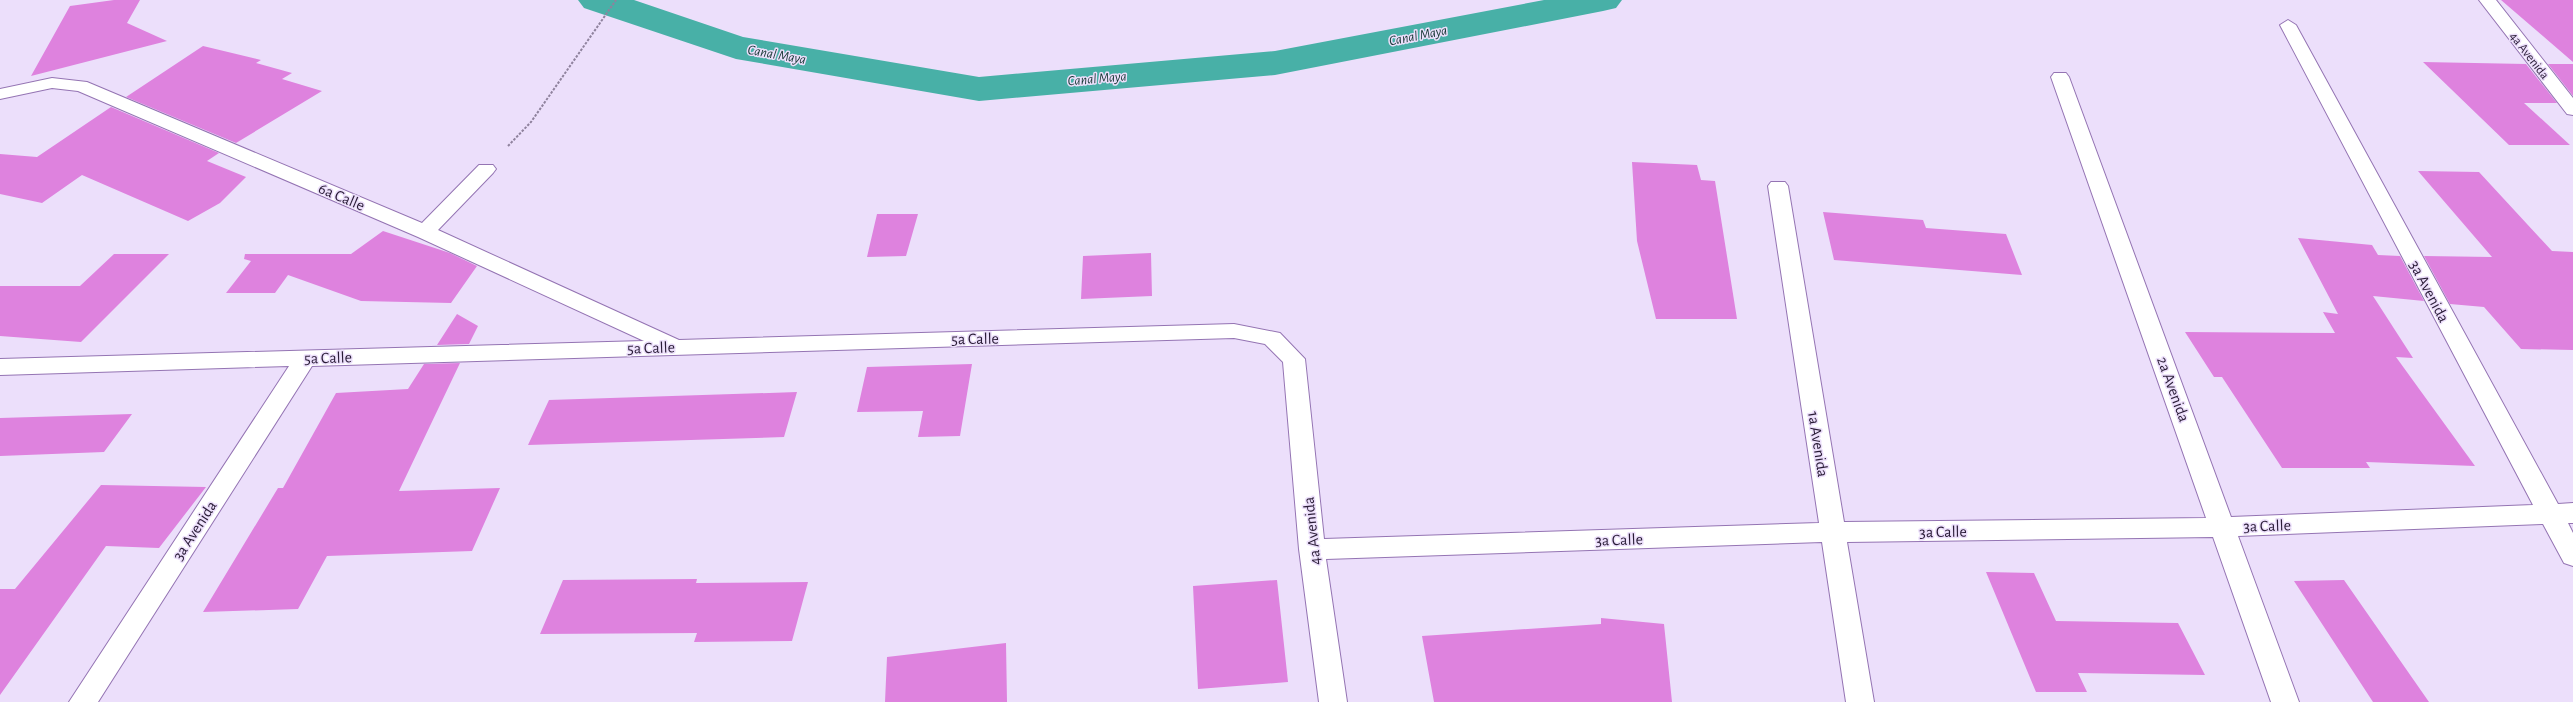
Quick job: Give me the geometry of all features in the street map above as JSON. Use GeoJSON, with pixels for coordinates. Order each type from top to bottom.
{"type":"FeatureCollection","features":[{"type":"Feature","properties":{"kind":"street","name":"4a Avenida"},"geometry":{"type":"LineString","coordinates":[[2487,0],[2573,110]]}},
{"type":"Feature","properties":{"kind":"street","name":"3a Avenida"},"geometry":{"type":"LineString","coordinates":[[2288,25],[2548,513],[2573,556]]}},
{"type":"Feature","properties":{"kind":"street","name":"2a Avenida"},"geometry":{"type":"LineString","coordinates":[[2060,77],[2224,527],[2285,702]]}},
{"type":"Feature","properties":{"kind":"street","name":"6a Calle"},"geometry":{"type":"LineString","coordinates":[[0,94],[52,83],[82,86],[426,232],[675,346]]}},
{"type":"Feature","properties":{"kind":"street"},"geometry":{"type":"LineString","coordinates":[[426,232],[486,169]]}},
{"type":"Feature","properties":{"kind":"street","name":"1a Avenida"},"geometry":{"type":"LineString","coordinates":[[1778,186],[1860,702]]}},
{"type":"Feature","properties":{"kind":"street","name":"5a Calle"},"geometry":{"type":"LineString","coordinates":[[0,367],[675,346],[1234,331],[1272,338],[1294,359]]}},
{"type":"Feature","properties":{"kind":"street","name":"3a Avenida"},"geometry":{"type":"LineString","coordinates":[[83,702],[306,358]]}},
{"type":"Feature","properties":{"kind":"street","name":"4a Avenida"},"geometry":{"type":"LineString","coordinates":[[1294,359],[1312,549],[1333,702]]}},
{"type":"Feature","properties":{"kind":"street","name":"3a Calle"},"geometry":{"type":"LineString","coordinates":[[1312,549],[1833,532],[2224,527],[2573,513]]}},
{"type":"Feature","properties":{"kind":"path"},"geometry":{"type":"LineString","coordinates":[[530,122],[616,0]]}},
{"type":"Feature","properties":{"kind":"building"},"geometry":{"type":"Polygon","coordinates":[[[114,0],[140,0],[127,23],[167,41],[31,76],[70,6],[114,0]]]}},
{"type":"Feature","properties":{"kind":"building"},"geometry":{"type":"Polygon","coordinates":[[[2501,0],[2573,0],[2573,62],[2501,0]]]}},
{"type":"Feature","properties":{"kind":"building"},"geometry":{"type":"Polygon","coordinates":[[[203,46],[261,60],[256,63],[292,73],[282,79],[322,91],[236,143],[126,97],[203,46]]]}},
{"type":"Feature","properties":{"kind":"building"},"geometry":{"type":"Polygon","coordinates":[[[2423,62],[2526,64],[2557,103],[2524,103],[2570,145],[2509,145],[2423,62]]]}},
{"type":"Feature","properties":{"kind":"building"},"geometry":{"type":"Polygon","coordinates":[[[2548,64],[2573,64],[2573,96],[2548,64]]]}},
{"type":"Feature","properties":{"kind":"building"},"geometry":{"type":"Polygon","coordinates":[[[111,107],[219,153],[207,161],[246,177],[220,203],[188,221],[82,175],[42,203],[0,194],[0,154],[37,157],[111,107]]]}},
{"type":"Feature","properties":{"kind":"building"},"geometry":{"type":"Polygon","coordinates":[[[1632,162],[1697,165],[1701,180],[1715,181],[1737,319],[1656,319],[1637,241],[1632,162]]]}},
{"type":"Feature","properties":{"kind":"building"},"geometry":{"type":"Polygon","coordinates":[[[2418,171],[2479,172],[2552,251],[2573,252],[2573,350],[2521,349],[2484,307],[2450,304],[2424,256],[2492,257],[2418,171]]]}},
{"type":"Feature","properties":{"kind":"building"},"geometry":{"type":"Polygon","coordinates":[[[1823,212],[1923,220],[1926,228],[2006,234],[2022,275],[1834,260],[1823,212]]]}},
{"type":"Feature","properties":{"kind":"building"},"geometry":{"type":"Polygon","coordinates":[[[877,214],[918,214],[906,256],[867,257],[877,214]]]}},
{"type":"Feature","properties":{"kind":"building"},"geometry":{"type":"Polygon","coordinates":[[[383,231],[450,253],[477,266],[451,303],[361,301],[288,275],[275,293],[226,293],[251,261],[244,259],[245,254],[351,254],[383,231]]]}},
{"type":"Feature","properties":{"kind":"building"},"geometry":{"type":"Polygon","coordinates":[[[2298,238],[2372,245],[2378,255],[2400,256],[2424,301],[2373,296],[2413,358],[2396,357],[2475,466],[2366,462],[2370,468],[2282,468],[2222,377],[2214,377],[2185,332],[2335,333],[2323,312],[2338,314],[2298,238]]]}},
{"type":"Feature","properties":{"kind":"building"},"geometry":{"type":"Polygon","coordinates":[[[1151,253],[1152,296],[1081,299],[1083,256],[1151,253]]]}},
{"type":"Feature","properties":{"kind":"building"},"geometry":{"type":"Polygon","coordinates":[[[114,254],[169,254],[81,342],[0,336],[0,286],[80,286],[114,254]]]}},
{"type":"Feature","properties":{"kind":"building"},"geometry":{"type":"Polygon","coordinates":[[[457,314],[478,326],[469,344],[437,345],[457,314]]]}},
{"type":"Feature","properties":{"kind":"building"},"geometry":{"type":"Polygon","coordinates":[[[460,363],[399,491],[500,488],[472,551],[327,556],[298,609],[203,612],[278,488],[283,488],[336,393],[408,389],[424,364],[460,363]]]}},
{"type":"Feature","properties":{"kind":"building"},"geometry":{"type":"Polygon","coordinates":[[[972,364],[960,436],[918,437],[923,411],[857,412],[867,367],[972,364]]]}},
{"type":"Feature","properties":{"kind":"building"},"geometry":{"type":"Polygon","coordinates":[[[797,392],[784,437],[528,445],[549,400],[797,392]]]}},
{"type":"Feature","properties":{"kind":"building"},"geometry":{"type":"Polygon","coordinates":[[[132,414],[104,452],[0,456],[0,418],[132,414]]]}},
{"type":"Feature","properties":{"kind":"building"},"geometry":{"type":"Polygon","coordinates":[[[101,485],[206,487],[159,548],[106,546],[0,695],[0,589],[15,589],[101,485]]]}},
{"type":"Feature","properties":{"kind":"building"},"geometry":{"type":"Polygon","coordinates":[[[1986,572],[2034,573],[2056,621],[2178,623],[2205,675],[2078,673],[2087,692],[2036,692],[1986,572]]]}},
{"type":"Feature","properties":{"kind":"building"},"geometry":{"type":"Polygon","coordinates":[[[697,579],[696,583],[808,582],[792,641],[694,642],[697,633],[540,634],[563,580],[697,579]]]}},
{"type":"Feature","properties":{"kind":"building"},"geometry":{"type":"Polygon","coordinates":[[[1277,580],[1288,682],[1198,689],[1193,586],[1277,580]]]}},
{"type":"Feature","properties":{"kind":"building"},"geometry":{"type":"Polygon","coordinates":[[[2344,580],[2429,702],[2373,702],[2294,581],[2344,580]]]}},
{"type":"Feature","properties":{"kind":"building"},"geometry":{"type":"Polygon","coordinates":[[[1601,618],[1664,624],[1672,702],[1434,702],[1422,636],[1601,624],[1601,618]]]}},
{"type":"Feature","properties":{"kind":"building"},"geometry":{"type":"Polygon","coordinates":[[[1006,643],[1007,702],[885,702],[887,657],[1006,643]]]}},
{"type":"Feature","properties":{"kind":"waterway","name":"Canal Maya"},"geometry":{"type":"LineString","coordinates":[[597,0],[736,47],[979,89],[1275,63],[1603,0]]}}]}
